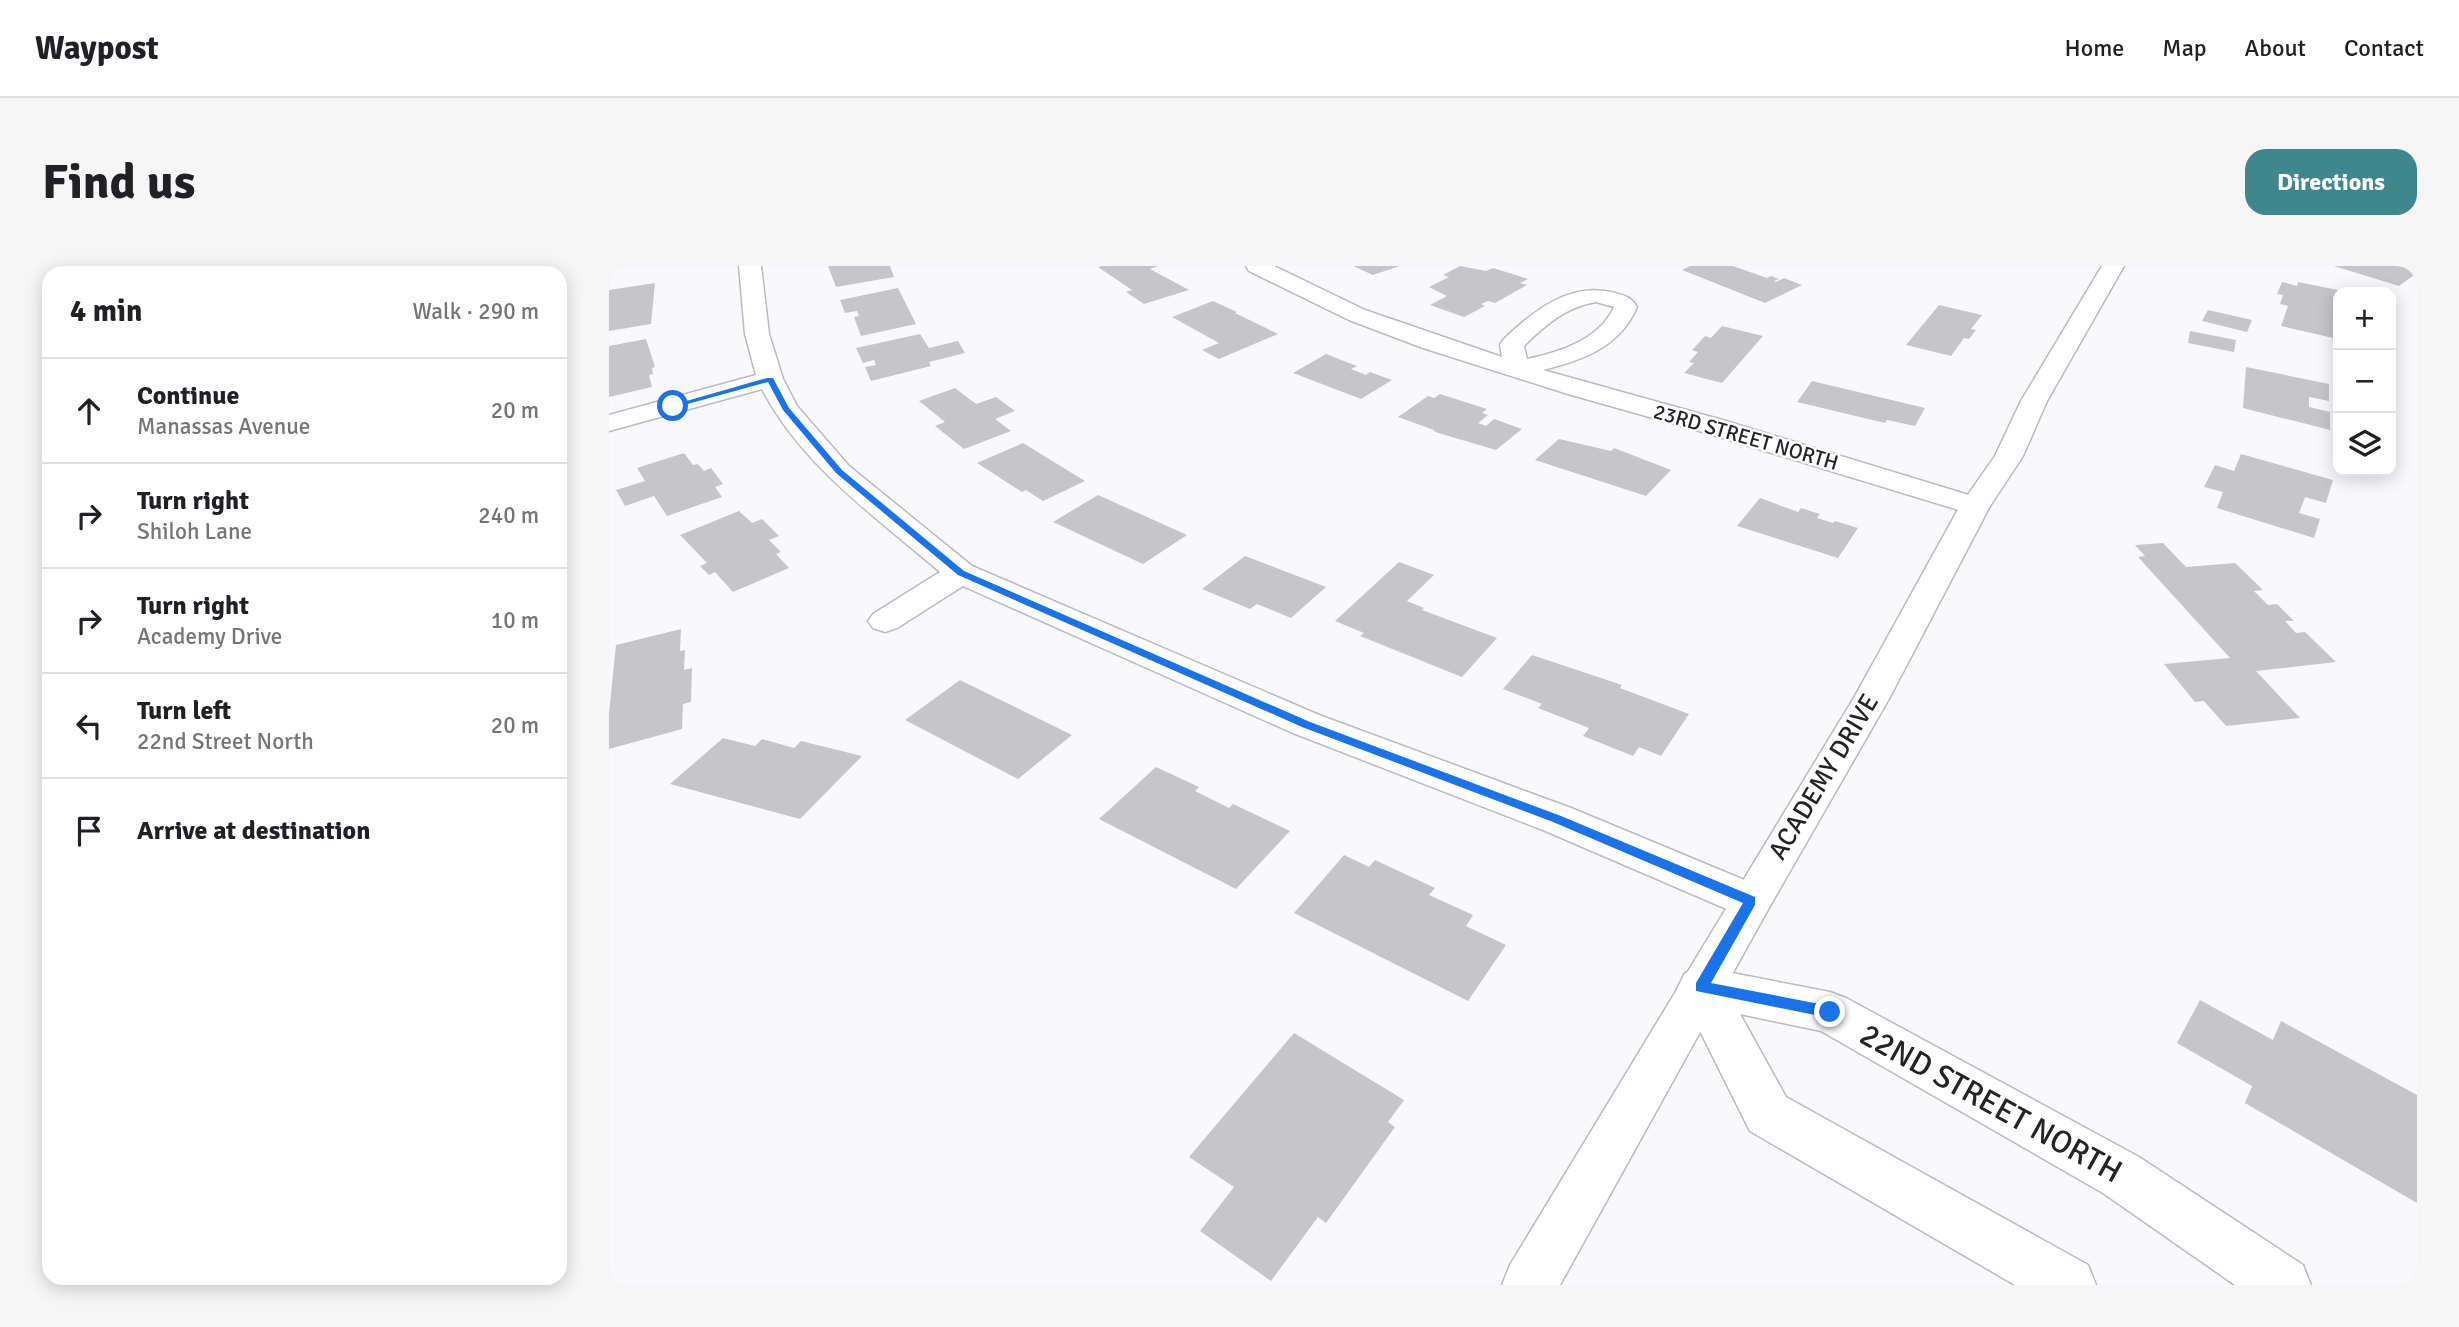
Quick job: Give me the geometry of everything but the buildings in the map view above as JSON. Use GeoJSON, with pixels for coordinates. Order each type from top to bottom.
{"type":"FeatureCollection","features":[{"type":"Feature","properties":{"kind":"street"},"geometry":{"type":"LineString","coordinates":[[750,266],[757,334],[770,379],[786,408],[839,472],[961,573],[1306,724],[1557,819],[1751,901]]}},
{"type":"Feature","properties":{"kind":"street","name":"23RD STREET NORTH"},"geometry":{"type":"LineString","coordinates":[[1257,266],[1357,315],[1516,369],[1975,506]]}},
{"type":"Feature","properties":{"kind":"street","name":"ACADEMY DRIVE"},"geometry":{"type":"LineString","coordinates":[[1530,1285],[1872,697],[1975,506],[2009,456],[2034,401],[2113,266]]}},
{"type":"Feature","properties":{"kind":"street"},"geometry":{"type":"LineString","coordinates":[[609,423],[770,379]]}},
{"type":"Feature","properties":{"kind":"street"},"geometry":{"type":"LineString","coordinates":[[885,621],[961,573]]}},
{"type":"Feature","properties":{"kind":"street"},"geometry":{"type":"LineString","coordinates":[[1701,987],[1768,1114],[2068,1285]]}},
{"type":"Feature","properties":{"kind":"street","name":"22ND STREET NORTH"},"geometry":{"type":"LineString","coordinates":[[1701,987],[1830,1012],[2121,1175],[2283,1285]]}},
{"type":"Feature","properties":{"kind":"route"},"geometry":{"type":"LineString","coordinates":[[673,406],[770,379],[786,408],[839,472],[961,573],[1306,724],[1557,819],[1751,901],[1701,987],[1830,1012]]}}]}
